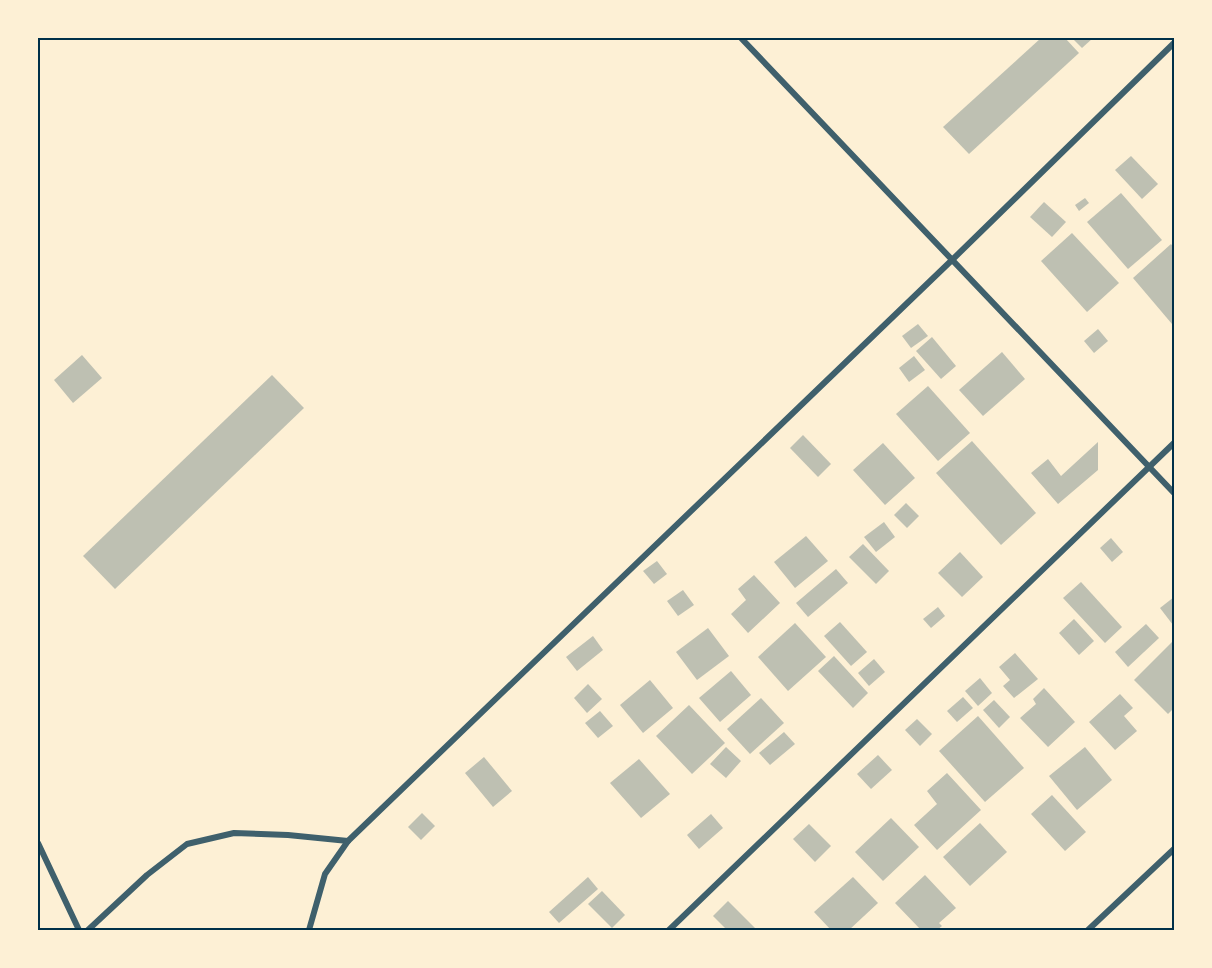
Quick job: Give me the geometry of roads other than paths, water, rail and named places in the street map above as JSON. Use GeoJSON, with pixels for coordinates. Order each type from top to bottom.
{"type":"FeatureCollection","features":[{"type":"Feature","properties":{"kind":"street"},"geometry":{"type":"LineString","coordinates":[[741,38],[1174,492]]}},
{"type":"Feature","properties":{"kind":"street"},"geometry":{"type":"LineString","coordinates":[[309,930],[326,874],[348,841],[952,260],[1174,43]]}},
{"type":"Feature","properties":{"kind":"street"},"geometry":{"type":"LineString","coordinates":[[669,930],[1174,443]]}},
{"type":"Feature","properties":{"kind":"street"},"geometry":{"type":"LineString","coordinates":[[88,930],[147,875],[187,844],[234,833],[348,841]]}},
{"type":"Feature","properties":{"kind":"street"},"geometry":{"type":"LineString","coordinates":[[38,843],[79,930]]}},
{"type":"Feature","properties":{"kind":"street"},"geometry":{"type":"LineString","coordinates":[[1088,930],[1174,849]]}}]}
